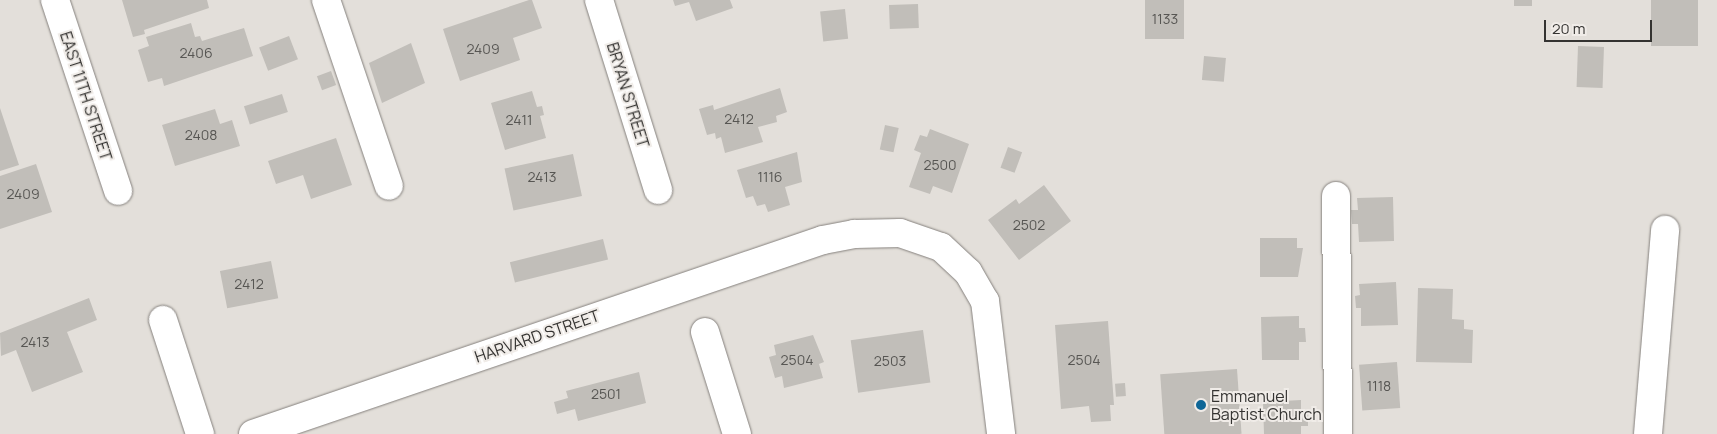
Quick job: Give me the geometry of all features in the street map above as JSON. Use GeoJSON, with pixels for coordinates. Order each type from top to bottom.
{"type":"FeatureCollection","features":[{"type":"Feature","properties":{"kind":"street","name":"EAST 11TH STREET"},"geometry":{"type":"LineString","coordinates":[[55,0],[118,191]]}},
{"type":"Feature","properties":{"kind":"street"},"geometry":{"type":"LineString","coordinates":[[326,0],[389,186]]}},
{"type":"Feature","properties":{"kind":"street","name":"BRYAN STREET"},"geometry":{"type":"LineString","coordinates":[[599,0],[658,190]]}},
{"type":"Feature","properties":{"kind":"street"},"geometry":{"type":"LineString","coordinates":[[1336,196],[1338,434]]}},
{"type":"Feature","properties":{"kind":"street"},"geometry":{"type":"LineString","coordinates":[[1648,434],[1665,230]]}},
{"type":"Feature","properties":{"kind":"street","name":"HARVARD STREET"},"geometry":{"type":"LineString","coordinates":[[252,434],[823,240],[854,234],[900,233],[941,247],[968,272],[985,301],[1001,434]]}},
{"type":"Feature","properties":{"kind":"street"},"geometry":{"type":"LineString","coordinates":[[164,320],[200,434]]}},
{"type":"Feature","properties":{"kind":"street"},"geometry":{"type":"LineString","coordinates":[[705,332],[737,434]]}},
{"type":"Feature","properties":{"kind":"building"},"geometry":{"type":"Polygon","coordinates":[[[122,0],[207,0],[209,8],[144,30],[145,34],[133,37],[122,0]]]}},
{"type":"Feature","properties":{"kind":"building"},"geometry":{"type":"Polygon","coordinates":[[[532,0],[542,28],[513,38],[520,60],[460,81],[443,29],[532,0]]]}},
{"type":"Feature","properties":{"kind":"building"},"geometry":{"type":"Polygon","coordinates":[[[673,0],[730,0],[733,8],[696,21],[689,2],[675,6],[673,0]]]}},
{"type":"Feature","properties":{"kind":"building"},"geometry":{"type":"Polygon","coordinates":[[[1145,0],[1184,0],[1184,39],[1145,39],[1145,0]]]}},
{"type":"Feature","properties":{"kind":"building"},"geometry":{"type":"Polygon","coordinates":[[[1514,0],[1532,0],[1532,6],[1514,6],[1514,0]]]}},
{"type":"Feature","properties":{"kind":"building"},"geometry":{"type":"Polygon","coordinates":[[[1651,0],[1698,0],[1698,46],[1651,46],[1651,0]]]}},
{"type":"Feature","properties":{"kind":"building"},"geometry":{"type":"Polygon","coordinates":[[[918,4],[919,28],[890,29],[889,5],[918,4]]]}},
{"type":"Feature","properties":{"kind":"building"},"geometry":{"type":"Polygon","coordinates":[[[845,9],[848,39],[823,41],[820,12],[845,9]]]}},
{"type":"Feature","properties":{"kind":"building"},"geometry":{"type":"Polygon","coordinates":[[[191,23],[195,37],[200,36],[202,41],[244,28],[253,56],[164,86],[162,78],[148,82],[138,50],[149,46],[146,37],[191,23]]]}},
{"type":"Feature","properties":{"kind":"building"},"geometry":{"type":"Polygon","coordinates":[[[289,36],[298,59],[268,71],[259,47],[289,36]]]}},
{"type":"Feature","properties":{"kind":"building"},"geometry":{"type":"Polygon","coordinates":[[[411,43],[425,83],[382,103],[369,63],[411,43]]]}},
{"type":"Feature","properties":{"kind":"building"},"geometry":{"type":"Polygon","coordinates":[[[1578,46],[1604,47],[1603,88],[1577,87],[1578,46]]]}},
{"type":"Feature","properties":{"kind":"building"},"geometry":{"type":"Polygon","coordinates":[[[1204,56],[1226,58],[1224,82],[1202,80],[1204,56]]]}},
{"type":"Feature","properties":{"kind":"building"},"geometry":{"type":"Polygon","coordinates":[[[331,71],[336,85],[322,90],[317,76],[331,71]]]}},
{"type":"Feature","properties":{"kind":"building"},"geometry":{"type":"Polygon","coordinates":[[[780,88],[787,112],[776,116],[777,122],[758,127],[763,142],[725,153],[721,137],[716,139],[715,133],[707,135],[699,109],[713,105],[714,110],[780,88]]]}},
{"type":"Feature","properties":{"kind":"building"},"geometry":{"type":"Polygon","coordinates":[[[532,91],[537,107],[542,106],[544,115],[540,116],[546,138],[505,150],[491,103],[532,91]]]}},
{"type":"Feature","properties":{"kind":"building"},"geometry":{"type":"Polygon","coordinates":[[[282,94],[288,112],[250,124],[244,106],[282,94]]]}},
{"type":"Feature","properties":{"kind":"building"},"geometry":{"type":"Polygon","coordinates":[[[0,108],[19,165],[0,171],[0,108]]]}},
{"type":"Feature","properties":{"kind":"building"},"geometry":{"type":"Polygon","coordinates":[[[215,109],[220,124],[232,120],[240,146],[175,166],[162,125],[215,109]]]}},
{"type":"Feature","properties":{"kind":"building"},"geometry":{"type":"Polygon","coordinates":[[[885,125],[899,128],[893,152],[880,149],[885,125]]]}},
{"type":"Feature","properties":{"kind":"building"},"geometry":{"type":"Polygon","coordinates":[[[930,129],[969,144],[952,193],[933,186],[930,194],[909,187],[921,153],[914,150],[920,135],[927,137],[930,129]]]}},
{"type":"Feature","properties":{"kind":"building"},"geometry":{"type":"Polygon","coordinates":[[[336,138],[352,185],[311,199],[303,175],[276,184],[268,161],[336,138]]]}},
{"type":"Feature","properties":{"kind":"building"},"geometry":{"type":"Polygon","coordinates":[[[1008,147],[1022,152],[1015,173],[1000,168],[1008,147]]]}},
{"type":"Feature","properties":{"kind":"building"},"geometry":{"type":"Polygon","coordinates":[[[797,152],[802,182],[785,187],[790,205],[768,212],[765,204],[757,206],[753,196],[746,198],[737,170],[797,152]]]}},
{"type":"Feature","properties":{"kind":"building"},"geometry":{"type":"Polygon","coordinates":[[[573,154],[582,196],[513,211],[505,169],[573,154]]]}},
{"type":"Feature","properties":{"kind":"building"},"geometry":{"type":"Polygon","coordinates":[[[36,164],[52,212],[0,229],[0,176],[36,164]]]}},
{"type":"Feature","properties":{"kind":"building"},"geometry":{"type":"Polygon","coordinates":[[[1044,185],[1071,221],[1019,260],[988,220],[1016,199],[1019,204],[1044,185]]]}},
{"type":"Feature","properties":{"kind":"building"},"geometry":{"type":"Polygon","coordinates":[[[1393,197],[1394,241],[1359,242],[1358,224],[1352,224],[1351,210],[1358,210],[1357,198],[1393,197]]]}},
{"type":"Feature","properties":{"kind":"building"},"geometry":{"type":"Polygon","coordinates":[[[1260,238],[1297,238],[1297,248],[1303,248],[1298,277],[1260,277],[1260,238]]]}},
{"type":"Feature","properties":{"kind":"building"},"geometry":{"type":"Polygon","coordinates":[[[603,239],[608,259],[515,283],[510,262],[603,239]]]}},
{"type":"Feature","properties":{"kind":"building"},"geometry":{"type":"Polygon","coordinates":[[[271,261],[278,298],[227,308],[220,271],[271,261]]]}},
{"type":"Feature","properties":{"kind":"building"},"geometry":{"type":"Polygon","coordinates":[[[1396,282],[1398,325],[1361,326],[1361,308],[1356,308],[1355,296],[1360,295],[1359,284],[1396,282]]]}},
{"type":"Feature","properties":{"kind":"building"},"geometry":{"type":"Polygon","coordinates":[[[1418,288],[1453,289],[1452,319],[1464,320],[1464,329],[1473,330],[1472,363],[1416,362],[1418,288]]]}},
{"type":"Feature","properties":{"kind":"building"},"geometry":{"type":"Polygon","coordinates":[[[89,298],[97,320],[67,332],[83,372],[32,392],[16,350],[1,356],[0,333],[89,298]]]}},
{"type":"Feature","properties":{"kind":"building"},"geometry":{"type":"Polygon","coordinates":[[[1299,316],[1299,328],[1305,328],[1306,342],[1299,342],[1299,360],[1262,360],[1261,317],[1299,316]]]}},
{"type":"Feature","properties":{"kind":"building"},"geometry":{"type":"Polygon","coordinates":[[[1108,321],[1114,405],[1110,405],[1111,421],[1091,422],[1089,406],[1061,409],[1055,325],[1108,321]]]}},
{"type":"Feature","properties":{"kind":"building"},"geometry":{"type":"Polygon","coordinates":[[[923,330],[930,382],[858,393],[851,340],[923,330]]]}},
{"type":"Feature","properties":{"kind":"building"},"geometry":{"type":"Polygon","coordinates":[[[813,335],[824,362],[819,364],[823,378],[784,388],[782,376],[775,378],[769,357],[776,355],[774,345],[813,335]]]}},
{"type":"Feature","properties":{"kind":"building"},"geometry":{"type":"Polygon","coordinates":[[[1397,362],[1400,408],[1362,411],[1359,365],[1397,362]]]}},
{"type":"Feature","properties":{"kind":"building","name":"Emmanuel Baptist Church"},"geometry":{"type":"Polygon","coordinates":[[[1237,369],[1242,434],[1164,434],[1160,374],[1237,369]]]}},
{"type":"Feature","properties":{"kind":"building"},"geometry":{"type":"Polygon","coordinates":[[[639,372],[646,403],[578,421],[575,409],[557,414],[554,402],[568,398],[566,391],[639,372]]]}},
{"type":"Feature","properties":{"kind":"building"},"geometry":{"type":"Polygon","coordinates":[[[1125,383],[1126,396],[1116,397],[1115,384],[1125,383]]]}},
{"type":"Feature","properties":{"kind":"building"},"geometry":{"type":"Polygon","coordinates":[[[1301,400],[1301,412],[1308,413],[1308,426],[1301,426],[1301,434],[1264,434],[1263,402],[1301,400]]]}},
{"type":"Feature","properties":{"kind":"place","name":"Emmanuel Baptist Church"},"geometry":{"type":"Point","coordinates":[1201,405]}}]}
